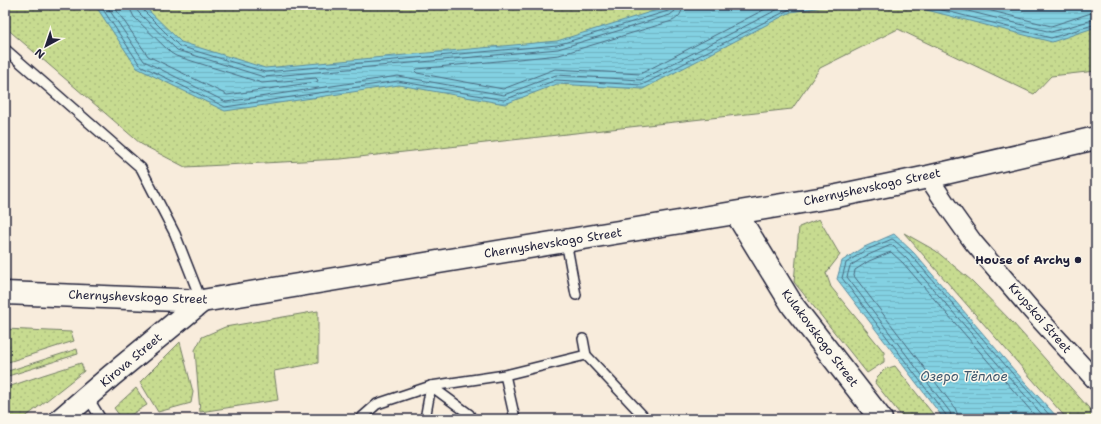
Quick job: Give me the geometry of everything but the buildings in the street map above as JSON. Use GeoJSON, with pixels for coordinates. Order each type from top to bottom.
{"type":"FeatureCollection","features":[{"type":"Feature","properties":{"kind":"main road","name":"Chernyshevskogo Street"},"geometry":{"type":"LineString","coordinates":[[5,293],[202,301],[837,196],[928,177],[1096,138]]}},
{"type":"Feature","properties":{"kind":"main road","name":"Kulakovskogo Street"},"geometry":{"type":"LineString","coordinates":[[736,213],[793,306],[881,419]]}},
{"type":"Feature","properties":{"kind":"main road","name":"Kirova Street"},"geometry":{"type":"LineString","coordinates":[[61,419],[202,301]]}},
{"type":"Feature","properties":{"kind":"street","name":"Krupskoi Street"},"geometry":{"type":"LineString","coordinates":[[928,177],[973,242],[1032,311],[1096,381]]}},
{"type":"Feature","properties":{"kind":"lane"},"geometry":{"type":"LineString","coordinates":[[5,49],[141,168],[175,234],[202,301]]}},
{"type":"Feature","properties":{"kind":"lane"},"geometry":{"type":"LineString","coordinates":[[566,241],[576,295]]}},
{"type":"Feature","properties":{"kind":"lane"},"geometry":{"type":"LineString","coordinates":[[583,338],[586,355],[646,419]]}},
{"type":"Feature","properties":{"kind":"lane"},"geometry":{"type":"LineString","coordinates":[[360,419],[377,404],[431,386],[505,375],[586,355]]}},
{"type":"Feature","properties":{"kind":"lane"},"geometry":{"type":"LineString","coordinates":[[505,375],[515,419]]}},
{"type":"Feature","properties":{"kind":"lane"},"geometry":{"type":"LineString","coordinates":[[425,419],[431,386]]}},
{"type":"Feature","properties":{"kind":"lane"},"geometry":{"type":"LineString","coordinates":[[431,386],[469,414],[472,419]]}},
{"type":"Feature","properties":{"kind":"lane"},"geometry":{"type":"LineString","coordinates":[[87,396],[101,419]]}},
{"type":"Feature","properties":{"kind":"green space"},"geometry":{"type":"Polygon","coordinates":[[[5,5],[1096,5],[1096,71],[1051,76],[1034,94],[898,29],[820,68],[792,109],[341,159],[185,167],[141,144],[5,27],[5,5]]]}},
{"type":"Feature","properties":{"kind":"green space"},"geometry":{"type":"Polygon","coordinates":[[[819,219],[840,255],[826,273],[831,287],[884,352],[884,362],[867,373],[794,282],[799,227],[819,219]]]}},
{"type":"Feature","properties":{"kind":"green space"},"geometry":{"type":"Polygon","coordinates":[[[904,233],[936,251],[972,281],[1013,323],[1096,416],[1096,419],[1067,419],[904,233]]]}},
{"type":"Feature","properties":{"kind":"green space"},"geometry":{"type":"Polygon","coordinates":[[[318,311],[318,363],[274,371],[278,400],[200,412],[195,350],[202,337],[225,327],[318,311]]]}},
{"type":"Feature","properties":{"kind":"green space"},"geometry":{"type":"Polygon","coordinates":[[[5,329],[71,332],[74,341],[5,363],[5,329]]]}},
{"type":"Feature","properties":{"kind":"green space"},"geometry":{"type":"Polygon","coordinates":[[[180,342],[193,392],[191,403],[158,412],[140,382],[180,342]]]}},
{"type":"Feature","properties":{"kind":"green space"},"geometry":{"type":"Polygon","coordinates":[[[77,349],[78,354],[5,377],[5,372],[77,349]]]}},
{"type":"Feature","properties":{"kind":"green space"},"geometry":{"type":"Polygon","coordinates":[[[81,363],[84,371],[23,419],[5,419],[5,388],[81,363]]]}},
{"type":"Feature","properties":{"kind":"green space"},"geometry":{"type":"Polygon","coordinates":[[[895,366],[937,419],[904,419],[875,383],[877,377],[885,369],[895,366]]]}},
{"type":"Feature","properties":{"kind":"green space"},"geometry":{"type":"Polygon","coordinates":[[[136,388],[147,405],[122,419],[114,408],[136,388]]]}},
{"type":"Feature","properties":{"kind":"water"},"geometry":{"type":"Polygon","coordinates":[[[95,5],[143,5],[181,42],[265,68],[557,41],[673,5],[835,5],[791,12],[643,89],[557,84],[505,104],[399,85],[225,111],[137,68],[95,5]]]}},
{"type":"Feature","properties":{"kind":"water"},"geometry":{"type":"Polygon","coordinates":[[[907,5],[1096,5],[1096,27],[1052,42],[907,5]]]}},
{"type":"Feature","properties":{"kind":"water","name":"Озеро Тёплое"},"geometry":{"type":"Polygon","coordinates":[[[894,234],[914,253],[1015,371],[1059,419],[944,419],[837,279],[842,261],[862,248],[894,234]]]}},
{"type":"Feature","properties":{"kind":"place","name":"House of Archy"},"geometry":{"type":"Point","coordinates":[1078,260]}}]}
